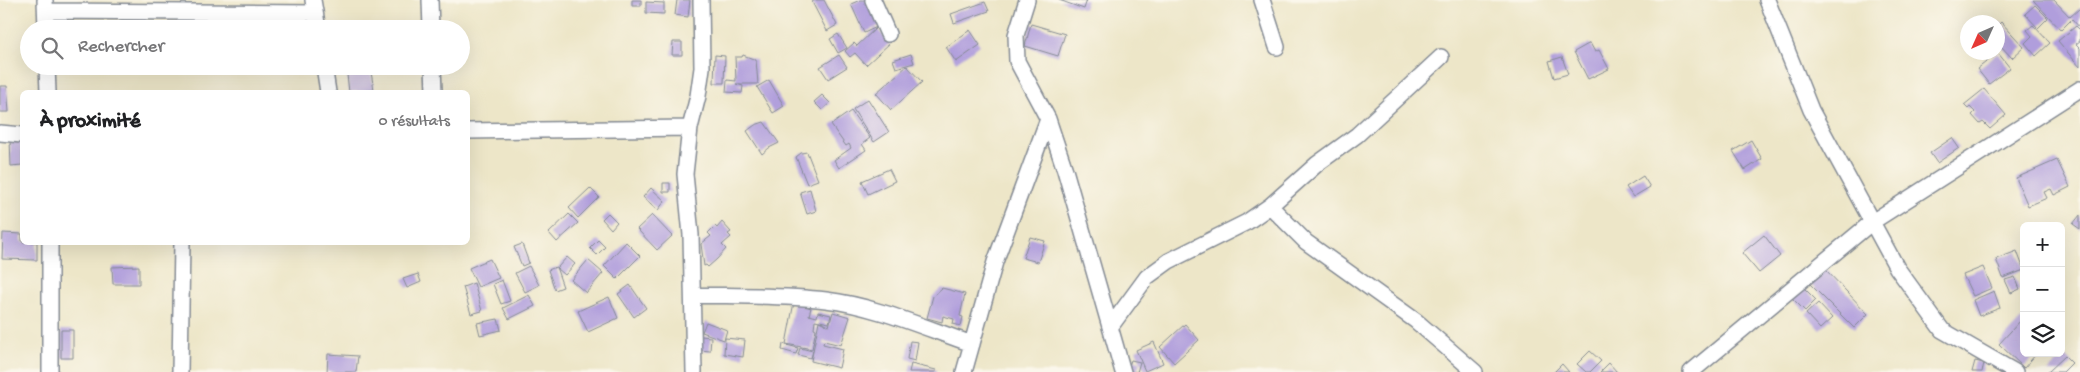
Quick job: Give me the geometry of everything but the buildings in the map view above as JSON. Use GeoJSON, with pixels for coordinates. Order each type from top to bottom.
{"type":"FeatureCollection","features":[{"type":"Feature","properties":{"kind":"street"},"geometry":{"type":"LineString","coordinates":[[430,0],[431,20]]}},
{"type":"Feature","properties":{"kind":"street"},"geometry":{"type":"LineString","coordinates":[[694,372],[691,235],[685,174],[690,128],[698,96],[702,68],[701,0]]}},
{"type":"Feature","properties":{"kind":"street"},"geometry":{"type":"LineString","coordinates":[[873,0],[888,34]]}},
{"type":"Feature","properties":{"kind":"street"},"geometry":{"type":"LineString","coordinates":[[1027,0],[1016,36],[1016,61],[1048,118],[1083,226],[1123,372]]}},
{"type":"Feature","properties":{"kind":"street"},"geometry":{"type":"LineString","coordinates":[[1262,0],[1277,47]]}},
{"type":"Feature","properties":{"kind":"street"},"geometry":{"type":"LineString","coordinates":[[1767,0],[1811,110],[1897,268],[1942,330],[2015,372]]}},
{"type":"Feature","properties":{"kind":"street"},"geometry":{"type":"LineString","coordinates":[[46,20],[45,5],[314,7],[316,20]]}},
{"type":"Feature","properties":{"kind":"street"},"geometry":{"type":"LineString","coordinates":[[1111,326],[1147,277],[1169,261],[1247,222],[1270,206],[1316,164],[1357,134],[1441,57]]}},
{"type":"Feature","properties":{"kind":"street"},"geometry":{"type":"LineString","coordinates":[[47,75],[48,90]]}},
{"type":"Feature","properties":{"kind":"street"},"geometry":{"type":"LineString","coordinates":[[325,75],[328,90]]}},
{"type":"Feature","properties":{"kind":"street"},"geometry":{"type":"LineString","coordinates":[[433,75],[434,90]]}},
{"type":"Feature","properties":{"kind":"street"},"geometry":{"type":"LineString","coordinates":[[1690,372],[1872,222],[2080,89]]}},
{"type":"Feature","properties":{"kind":"street"},"geometry":{"type":"LineString","coordinates":[[964,372],[996,262],[1048,118]]}},
{"type":"Feature","properties":{"kind":"street"},"geometry":{"type":"LineString","coordinates":[[470,131],[690,128]]}},
{"type":"Feature","properties":{"kind":"street"},"geometry":{"type":"LineString","coordinates":[[0,132],[20,135]]}},
{"type":"Feature","properties":{"kind":"street"},"geometry":{"type":"LineString","coordinates":[[1270,206],[1306,242],[1416,321],[1475,372]]}},
{"type":"Feature","properties":{"kind":"street"},"geometry":{"type":"LineString","coordinates":[[50,245],[50,372]]}},
{"type":"Feature","properties":{"kind":"street"},"geometry":{"type":"LineString","coordinates":[[180,372],[182,245]]}},
{"type":"Feature","properties":{"kind":"street"},"geometry":{"type":"LineString","coordinates":[[693,295],[768,296],[827,300],[866,308],[972,344]]}}]}
